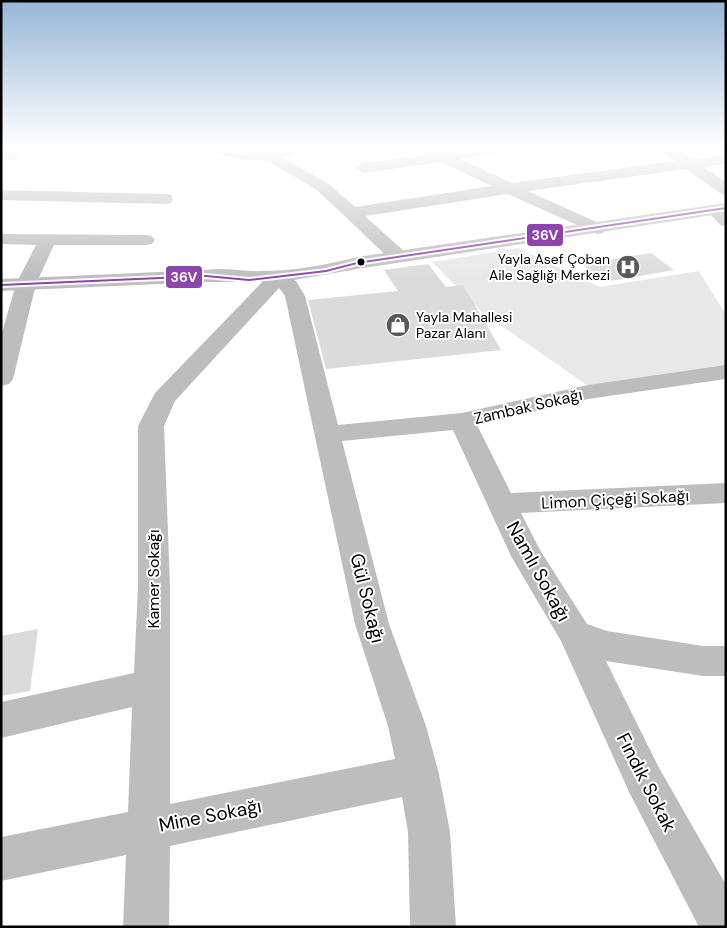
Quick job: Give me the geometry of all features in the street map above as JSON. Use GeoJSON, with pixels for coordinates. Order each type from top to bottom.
{"type":"FeatureCollection","features":[{"type":"Feature","properties":{"kind":"main road"},"geometry":{"type":"LineString","coordinates":[[206,276],[249,280],[277,278],[326,271],[357,263],[722,213]]}},
{"type":"Feature","properties":{"kind":"main road"},"geometry":{"type":"LineString","coordinates":[[1,285],[206,276],[296,264],[357,263]]}},
{"type":"Feature","properties":{"kind":"street"},"geometry":{"type":"LineString","coordinates":[[328,191],[399,257]]}},
{"type":"Feature","properties":{"kind":"street"},"geometry":{"type":"LineString","coordinates":[[352,213],[491,191]]}},
{"type":"Feature","properties":{"kind":"street"},"geometry":{"type":"LineString","coordinates":[[519,191],[597,229]]}},
{"type":"Feature","properties":{"kind":"street"},"geometry":{"type":"LineString","coordinates":[[1,195],[165,199]]}},
{"type":"Feature","properties":{"kind":"street"},"geometry":{"type":"LineString","coordinates":[[1,239],[47,241],[146,240]]}},
{"type":"Feature","properties":{"kind":"street"},"geometry":{"type":"LineString","coordinates":[[1,379],[26,284],[47,241]]}},
{"type":"Feature","properties":{"kind":"street","name":"Gül Sokağı"},"geometry":{"type":"LineString","coordinates":[[277,278],[289,285],[295,296],[329,434],[372,624],[407,726],[419,774],[429,832],[432,927]]}},
{"type":"Feature","properties":{"kind":"street","name":"Kamer Sokağı"},"geometry":{"type":"LineString","coordinates":[[146,927],[154,586],[152,426],[164,398],[277,278]]}},
{"type":"Feature","properties":{"kind":"street","name":"Zambak Sokağı"},"geometry":{"type":"LineString","coordinates":[[329,434],[462,421],[588,392],[726,372]]}},
{"type":"Feature","properties":{"kind":"street","name":"Namlı Sokağı"},"geometry":{"type":"LineString","coordinates":[[462,421],[527,556],[574,634],[606,646],[703,661],[726,661]]}},
{"type":"Feature","properties":{"kind":"street","name":"Limon Çiçeği Sokağı"},"geometry":{"type":"LineString","coordinates":[[503,504],[726,493]]}},
{"type":"Feature","properties":{"kind":"street","name":"Fındık Sokak"},"geometry":{"type":"LineString","coordinates":[[574,634],[644,780],[724,927]]}},
{"type":"Feature","properties":{"kind":"street"},"geometry":{"type":"LineString","coordinates":[[1,720],[151,686]]}},
{"type":"Feature","properties":{"kind":"street","name":"Mine Sokağı"},"geometry":{"type":"LineString","coordinates":[[1,859],[419,774]]}},
{"type":"Feature","properties":{"kind":"shaded area"},"geometry":{"type":"Polygon","coordinates":[[[518,248],[600,287],[699,271],[726,315],[726,367],[591,388],[483,313],[432,262],[518,248]]]}},
{"type":"Feature","properties":{"kind":"building","name":"Yayla Asef Çoban Aile Sağlığı Merkezi"},"geometry":{"type":"Polygon","coordinates":[[[651,253],[674,270],[604,282],[583,264],[651,253]]]}},
{"type":"Feature","properties":{"kind":"building","name":"Yayla Mahallesi Pazar Alanı"},"geometry":{"type":"Polygon","coordinates":[[[428,264],[446,287],[463,285],[501,350],[326,369],[308,300],[398,291],[384,270],[428,264]]]}},
{"type":"Feature","properties":{"kind":"building"},"geometry":{"type":"Polygon","coordinates":[[[38,629],[30,691],[1,696],[1,636],[38,629]]]}},
{"type":"Feature","properties":{"kind":"transit line","name":"36V"},"geometry":{"type":"LineString","coordinates":[[1,285],[206,276],[249,280],[326,271],[357,263],[726,208]]}},
{"type":"Feature","properties":{"kind":"place","name":"Yayla Asef Çoban Aile Sağlığı Merkezi"},"geometry":{"type":"Point","coordinates":[628,267]}},
{"type":"Feature","properties":{"kind":"place","name":"Yayla Mahallesi Pazar Alanı"},"geometry":{"type":"Point","coordinates":[398,325]}}]}
